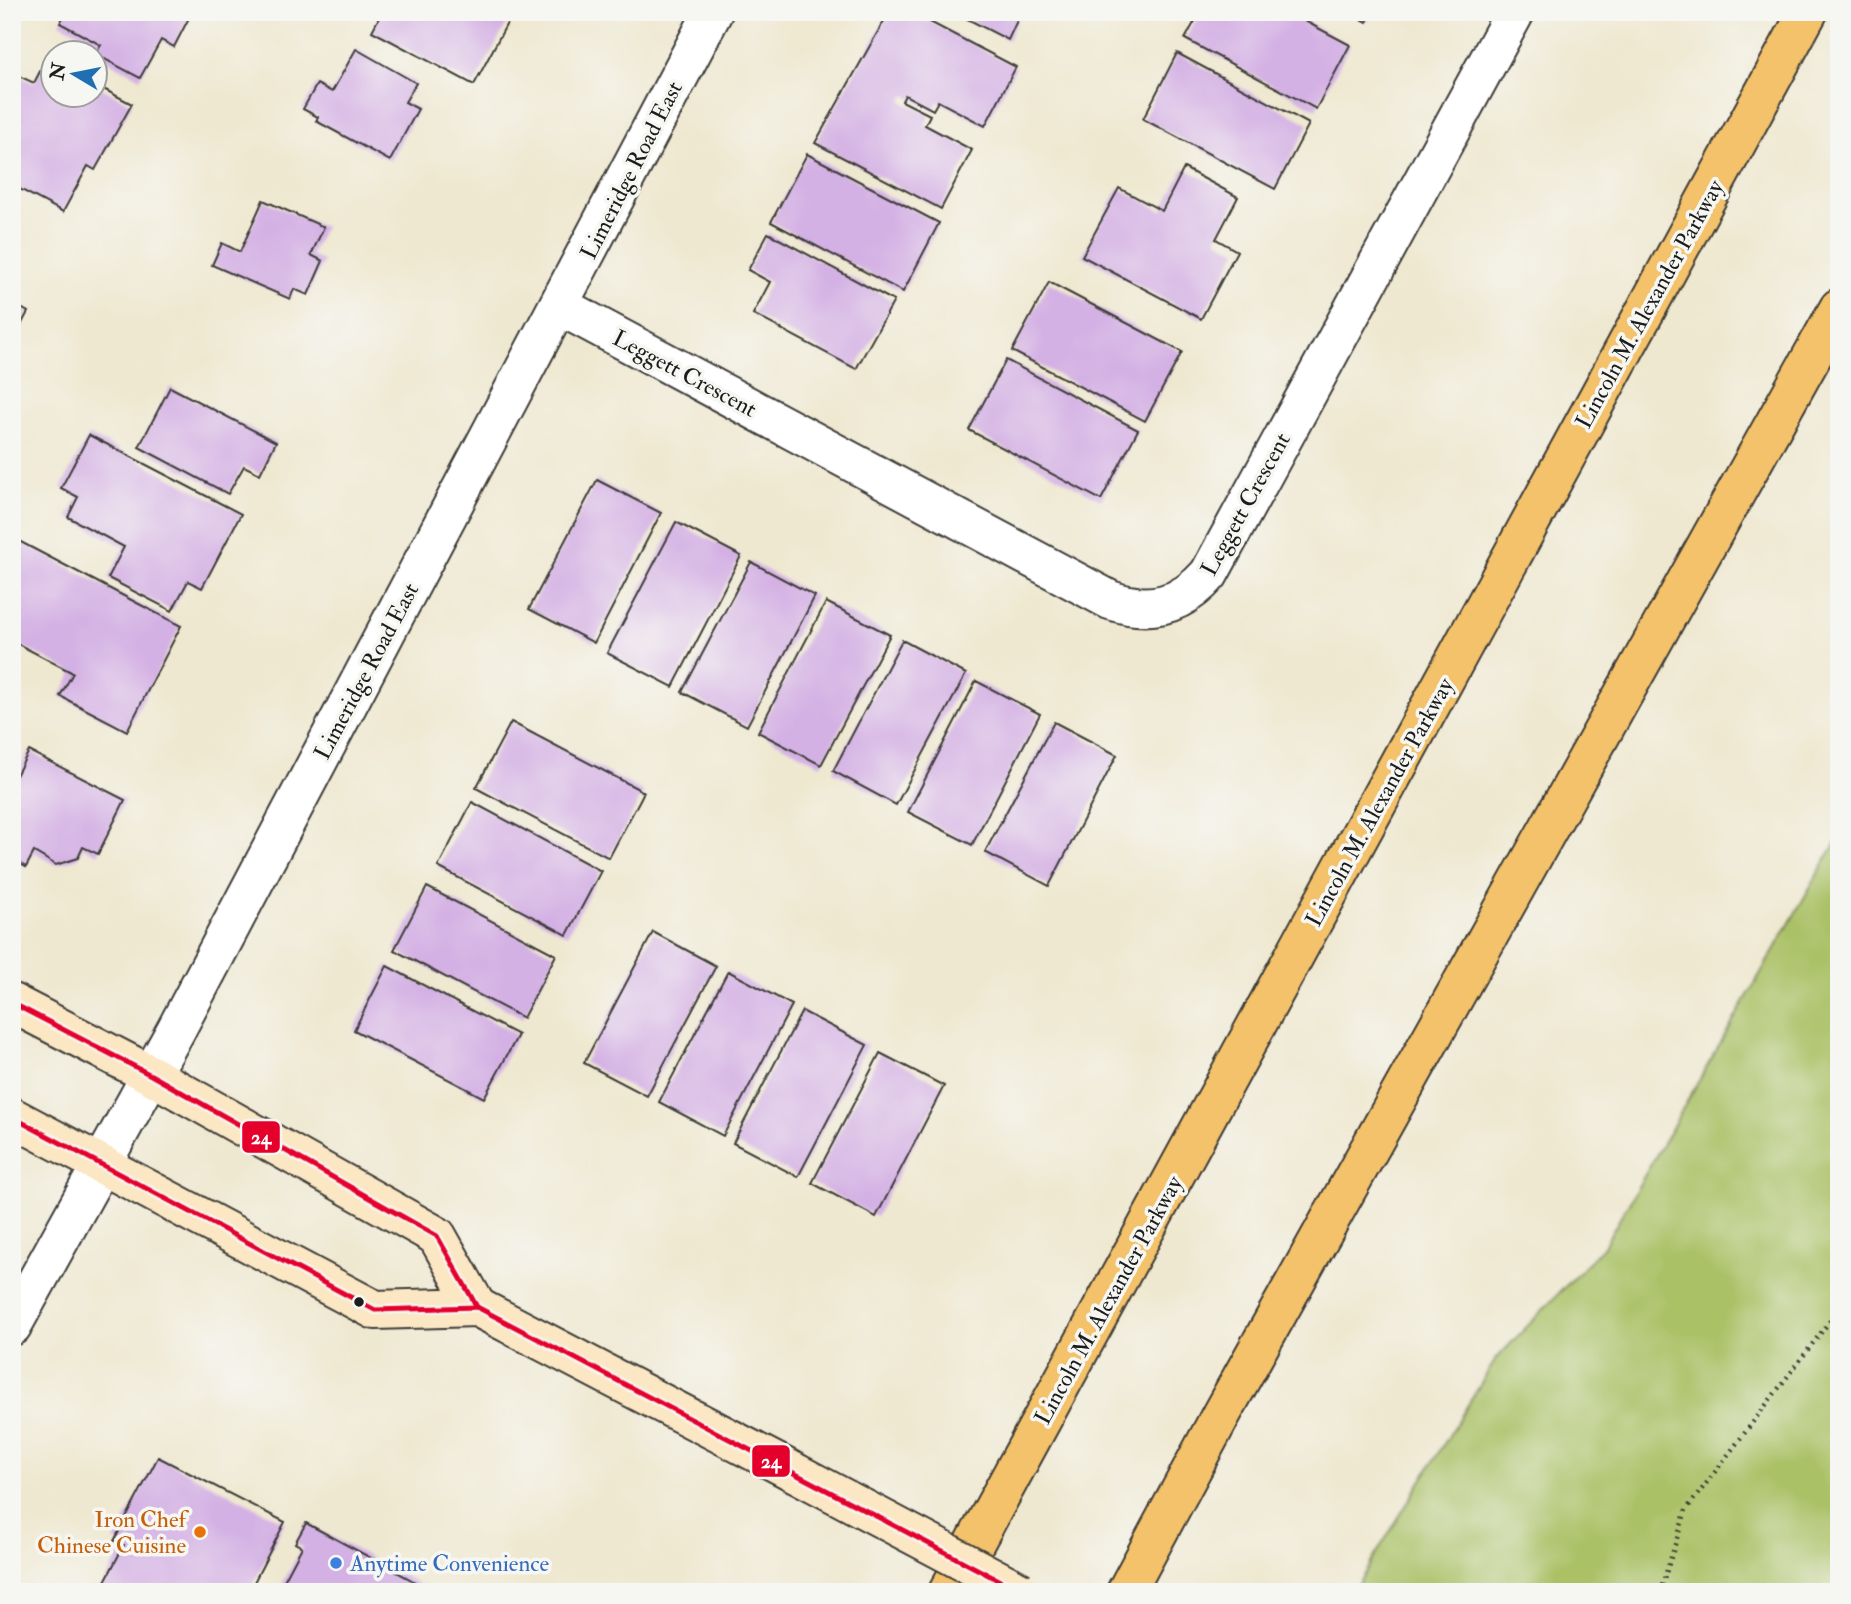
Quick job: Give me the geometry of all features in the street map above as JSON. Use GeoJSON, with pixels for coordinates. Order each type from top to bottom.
{"type":"FeatureCollection","features":[{"type":"Feature","properties":{"kind":"highway","name":"Lincoln M. Alexander Parkway"},"geometry":{"type":"LineString","coordinates":[[948,1592],[1808,12]]}},
{"type":"Feature","properties":{"kind":"highway"},"geometry":{"type":"LineString","coordinates":[[1126,1592],[1236,1389],[1839,308]]}},
{"type":"Feature","properties":{"kind":"main road"},"geometry":{"type":"LineString","coordinates":[[12,1003],[151,1075],[437,1236],[477,1307]]}},
{"type":"Feature","properties":{"kind":"main road"},"geometry":{"type":"LineString","coordinates":[[12,1117],[375,1310],[477,1307],[1021,1592]]}},
{"type":"Feature","properties":{"kind":"street","name":"Limeridge Road East"},"geometry":{"type":"LineString","coordinates":[[12,1326],[151,1075],[560,306],[713,12]]}},
{"type":"Feature","properties":{"kind":"street","name":"Leggett Crescent"},"geometry":{"type":"LineString","coordinates":[[560,306],[1110,600],[1146,609],[1170,604],[1191,592],[1209,573],[1515,12]]}},
{"type":"Feature","properties":{"kind":"path"},"geometry":{"type":"LineString","coordinates":[[1660,1592],[1686,1510],[1839,1309]]}},
{"type":"Feature","properties":{"kind":"green space"},"geometry":{"type":"Polygon","coordinates":[[[1839,837],[1839,1592],[1353,1592],[1496,1359],[1604,1246],[1839,837]]]}},
{"type":"Feature","properties":{"kind":"building"},"geometry":{"type":"Polygon","coordinates":[[[66,12],[192,12],[174,47],[161,40],[140,78],[108,61],[108,38],[88,38],[60,23],[66,12]]]}},
{"type":"Feature","properties":{"kind":"building"},"geometry":{"type":"Polygon","coordinates":[[[382,12],[513,12],[474,85],[372,31],[382,12]]]}},
{"type":"Feature","properties":{"kind":"building"},"geometry":{"type":"Polygon","coordinates":[[[889,12],[911,12],[1016,67],[985,126],[938,101],[933,110],[905,95],[902,101],[930,115],[925,125],[972,150],[941,209],[815,143],[889,12]]]}},
{"type":"Feature","properties":{"kind":"building"},"geometry":{"type":"Polygon","coordinates":[[[954,12],[1021,12],[1008,40],[954,12]]]}},
{"type":"Feature","properties":{"kind":"building"},"geometry":{"type":"Polygon","coordinates":[[[1200,12],[1288,12],[1350,45],[1316,109],[1185,39],[1200,12]]]}},
{"type":"Feature","properties":{"kind":"building"},"geometry":{"type":"Polygon","coordinates":[[[1348,12],[1372,12],[1367,22],[1348,12]]]}},
{"type":"Feature","properties":{"kind":"building"},"geometry":{"type":"Polygon","coordinates":[[[356,49],[416,83],[405,102],[418,109],[390,161],[316,121],[318,117],[303,109],[317,84],[332,92],[356,49]]]}},
{"type":"Feature","properties":{"kind":"building"},"geometry":{"type":"Polygon","coordinates":[[[1177,53],[1309,124],[1275,189],[1143,119],[1177,53]]]}},
{"type":"Feature","properties":{"kind":"building"},"geometry":{"type":"Polygon","coordinates":[[[17,75],[34,83],[38,75],[38,108],[108,108],[108,91],[132,104],[95,170],[88,166],[63,212],[12,185],[12,84],[17,75]]]}},
{"type":"Feature","properties":{"kind":"building"},"geometry":{"type":"Polygon","coordinates":[[[807,154],[939,223],[903,292],[771,222],[807,154]]]}},
{"type":"Feature","properties":{"kind":"building"},"geometry":{"type":"Polygon","coordinates":[[[1184,168],[1238,197],[1216,239],[1237,251],[1201,319],[1082,256],[1119,188],[1162,211],[1184,168]]]}},
{"type":"Feature","properties":{"kind":"building"},"geometry":{"type":"Polygon","coordinates":[[[263,200],[324,227],[311,255],[323,261],[308,295],[294,289],[290,299],[212,265],[222,243],[240,252],[263,200]]]}},
{"type":"Feature","properties":{"kind":"building"},"geometry":{"type":"Polygon","coordinates":[[[768,233],[894,301],[856,369],[753,314],[770,282],[748,270],[768,233]]]}},
{"type":"Feature","properties":{"kind":"building"},"geometry":{"type":"Polygon","coordinates":[[[1049,282],[1182,352],[1145,421],[1012,351],[1049,282]]]}},
{"type":"Feature","properties":{"kind":"building"},"geometry":{"type":"Polygon","coordinates":[[[12,303],[28,312],[12,342],[12,303]]]}},
{"type":"Feature","properties":{"kind":"building"},"geometry":{"type":"Polygon","coordinates":[[[1006,360],[1138,430],[1101,500],[969,430],[1006,360]]]}},
{"type":"Feature","properties":{"kind":"building"},"geometry":{"type":"Polygon","coordinates":[[[170,387],[276,442],[260,474],[244,466],[228,494],[139,447],[170,387]]]}},
{"type":"Feature","properties":{"kind":"building"},"geometry":{"type":"Polygon","coordinates":[[[89,435],[241,514],[202,588],[188,581],[172,611],[108,578],[124,547],[68,517],[78,497],[61,488],[89,435]]]}},
{"type":"Feature","properties":{"kind":"building"},"geometry":{"type":"Polygon","coordinates":[[[597,480],[661,513],[594,643],[529,609],[597,480]]]}},
{"type":"Feature","properties":{"kind":"building"},"geometry":{"type":"Polygon","coordinates":[[[676,522],[741,556],[673,687],[607,653],[676,522]]]}},
{"type":"Feature","properties":{"kind":"building"},"geometry":{"type":"Polygon","coordinates":[[[15,539],[181,626],[127,731],[60,696],[73,673],[12,641],[15,539]]]}},
{"type":"Feature","properties":{"kind":"building"},"geometry":{"type":"Polygon","coordinates":[[[751,562],[815,596],[747,726],[682,692],[751,562]]]}},
{"type":"Feature","properties":{"kind":"building"},"geometry":{"type":"Polygon","coordinates":[[[826,602],[890,635],[821,765],[758,732],[826,602]]]}},
{"type":"Feature","properties":{"kind":"building"},"geometry":{"type":"Polygon","coordinates":[[[902,640],[966,674],[896,805],[833,771],[902,640]]]}},
{"type":"Feature","properties":{"kind":"building"},"geometry":{"type":"Polygon","coordinates":[[[976,681],[1040,714],[972,845],[908,812],[976,681]]]}},
{"type":"Feature","properties":{"kind":"building"},"geometry":{"type":"Polygon","coordinates":[[[511,722],[644,792],[609,858],[476,788],[511,722]]]}},
{"type":"Feature","properties":{"kind":"building"},"geometry":{"type":"Polygon","coordinates":[[[1054,722],[1117,755],[1049,886],[985,852],[1054,722]]]}},
{"type":"Feature","properties":{"kind":"building"},"geometry":{"type":"Polygon","coordinates":[[[29,751],[125,800],[98,854],[83,847],[78,858],[56,865],[34,852],[26,867],[12,859],[12,783],[29,751]]]}},
{"type":"Feature","properties":{"kind":"building"},"geometry":{"type":"Polygon","coordinates":[[[472,802],[601,871],[567,935],[438,867],[472,802]]]}},
{"type":"Feature","properties":{"kind":"building"},"geometry":{"type":"Polygon","coordinates":[[[427,887],[556,955],[523,1018],[394,950],[427,887]]]}},
{"type":"Feature","properties":{"kind":"building"},"geometry":{"type":"Polygon","coordinates":[[[653,932],[716,966],[647,1096],[584,1063],[653,932]]]}},
{"type":"Feature","properties":{"kind":"building"},"geometry":{"type":"Polygon","coordinates":[[[387,966],[518,1035],[484,1098],[354,1030],[387,966]]]}},
{"type":"Feature","properties":{"kind":"building"},"geometry":{"type":"Polygon","coordinates":[[[728,971],[792,1005],[723,1136],[659,1102],[728,971]]]}},
{"type":"Feature","properties":{"kind":"building"},"geometry":{"type":"Polygon","coordinates":[[[802,1011],[867,1045],[798,1177],[733,1143],[802,1011]]]}},
{"type":"Feature","properties":{"kind":"building"},"geometry":{"type":"Polygon","coordinates":[[[880,1053],[944,1086],[876,1217],[812,1183],[880,1053]]]}},
{"type":"Feature","properties":{"kind":"building","name":"Iron Chef Chinese Cuisine"},"geometry":{"type":"Polygon","coordinates":[[[158,1457],[285,1522],[249,1592],[107,1592],[101,1589],[124,1545],[114,1541],[158,1457]]]}},
{"type":"Feature","properties":{"kind":"building","name":"Anytime Convenience"},"geometry":{"type":"Polygon","coordinates":[[[306,1523],[432,1592],[278,1592],[302,1547],[295,1543],[306,1523]]]}},
{"type":"Feature","properties":{"kind":"transit line","name":"24"},"geometry":{"type":"LineString","coordinates":[[12,1003],[151,1075],[437,1236],[477,1307]]}},
{"type":"Feature","properties":{"kind":"transit line","name":"24"},"geometry":{"type":"LineString","coordinates":[[12,1117],[375,1310],[477,1307],[1021,1592]]}},
{"type":"Feature","properties":{"kind":"place","name":"Iron Chef Chinese Cuisine"},"geometry":{"type":"Point","coordinates":[200,1532]}},
{"type":"Feature","properties":{"kind":"place","name":"Anytime Convenience"},"geometry":{"type":"Point","coordinates":[336,1563]}}]}
